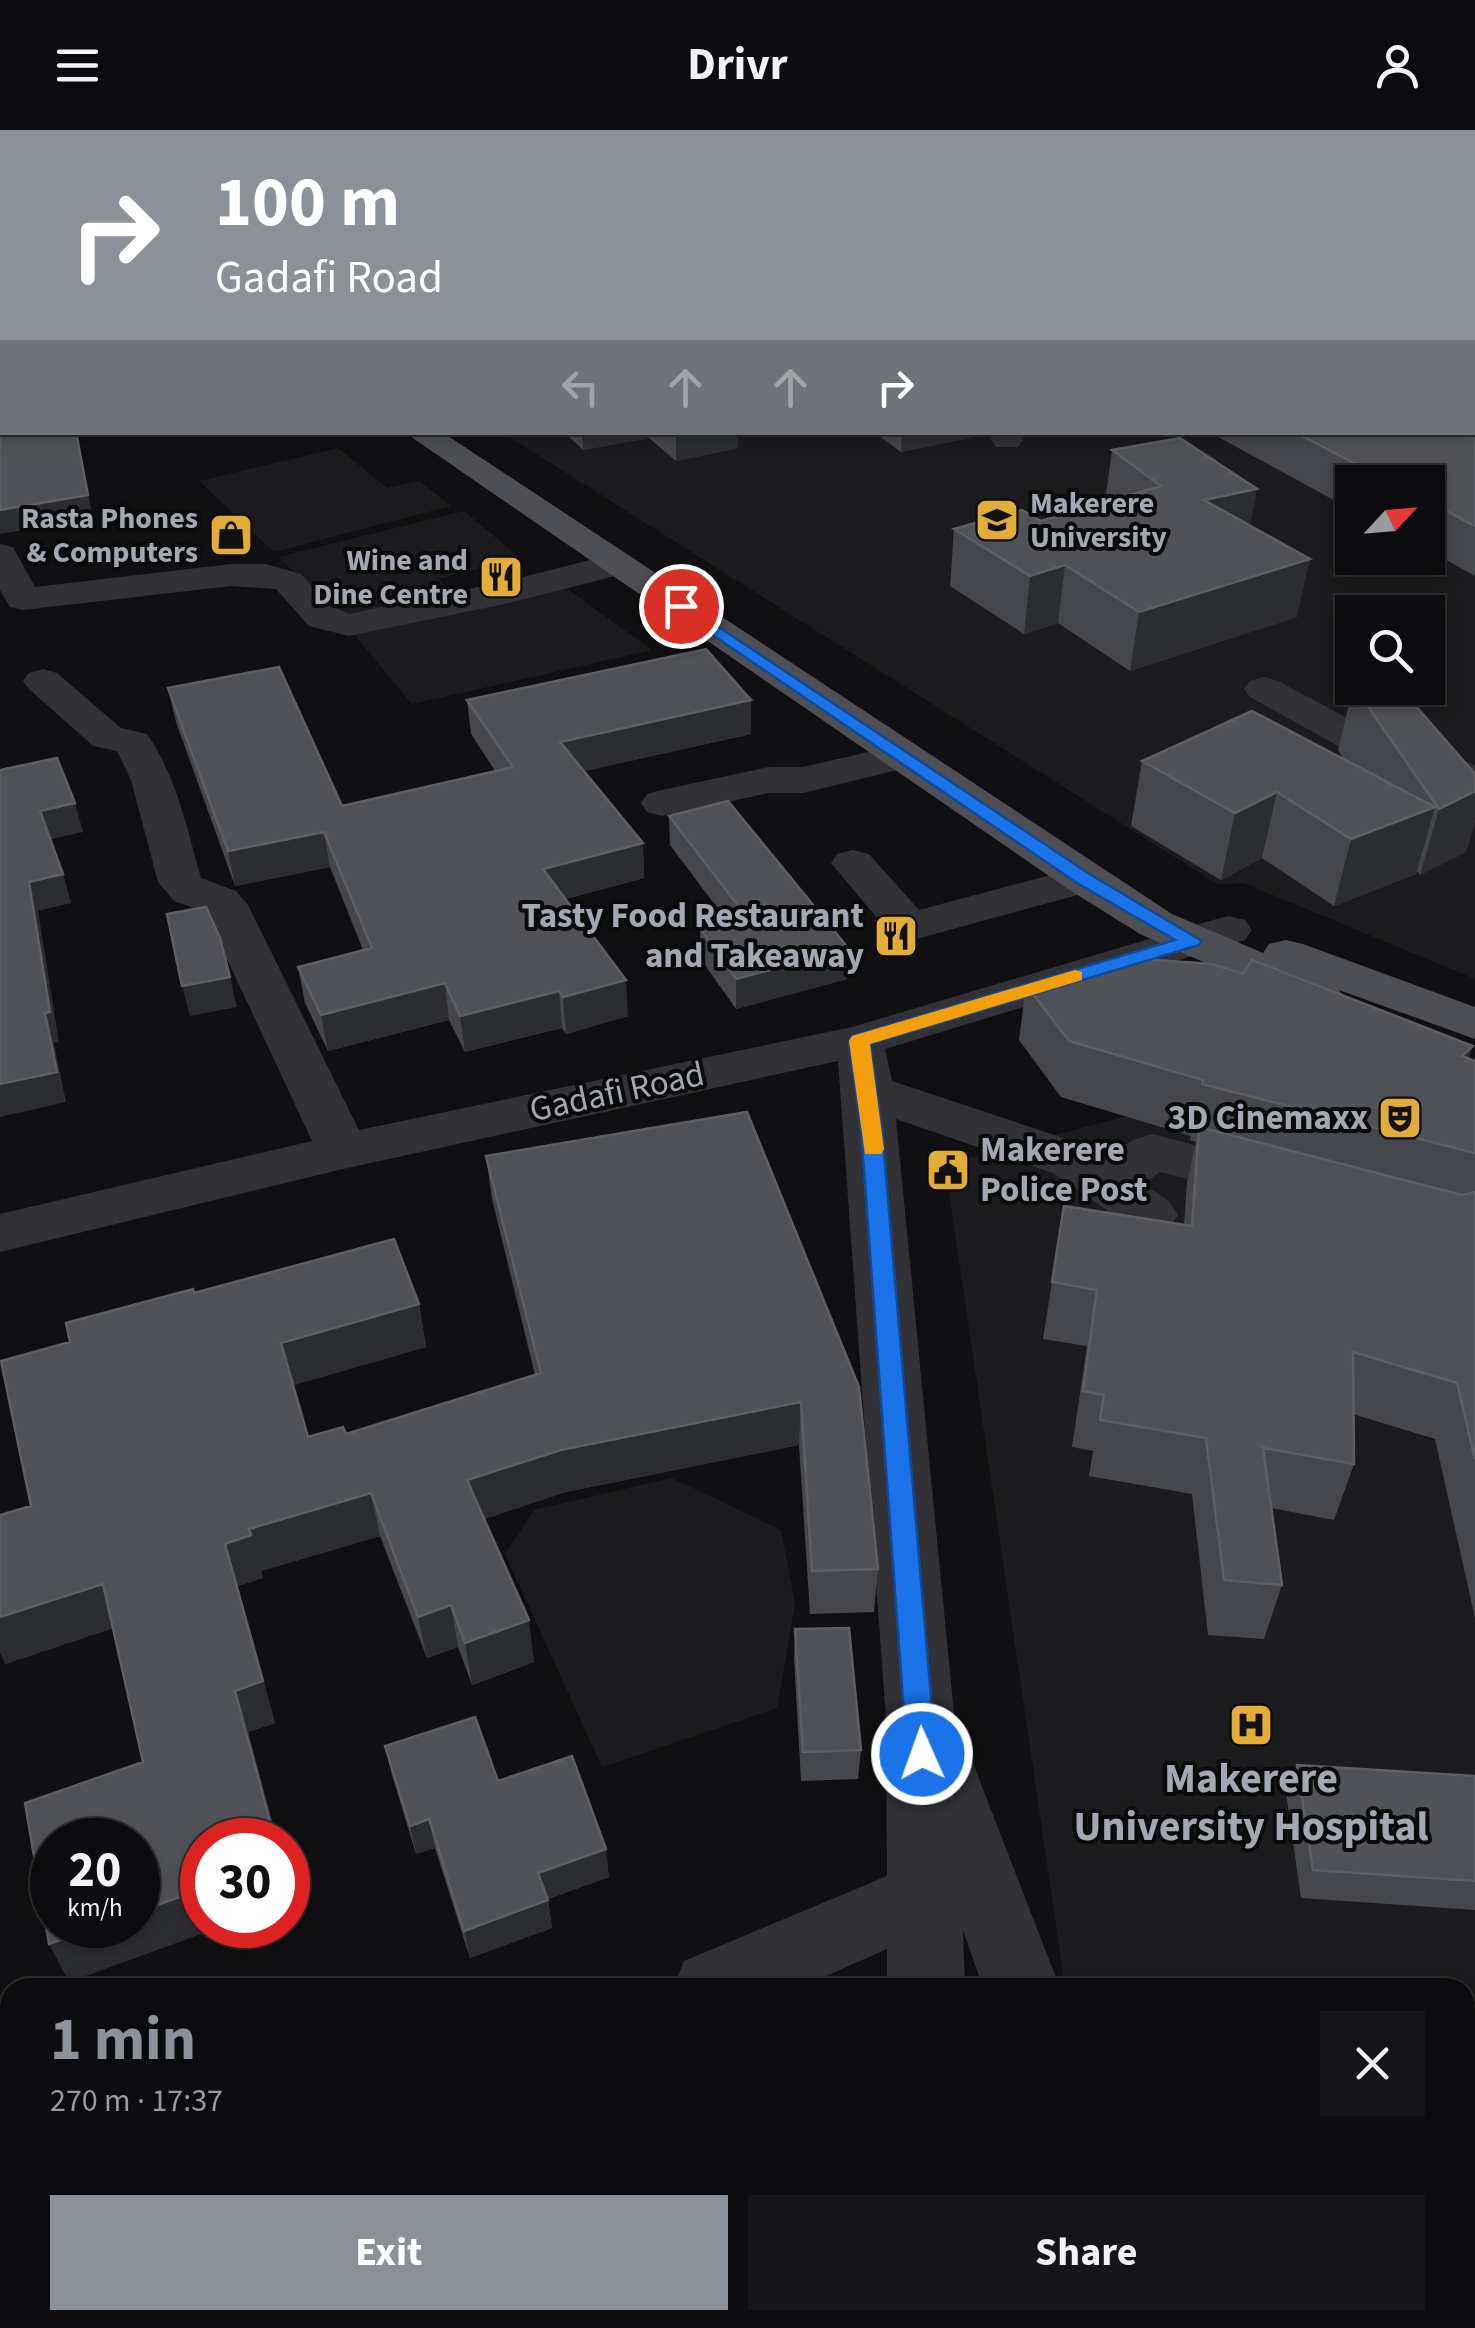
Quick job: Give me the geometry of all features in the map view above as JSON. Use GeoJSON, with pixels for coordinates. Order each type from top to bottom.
{"type":"FeatureCollection","features":[{"type":"Feature","properties":{"kind":"main road"},"geometry":{"type":"LineString","coordinates":[[424,435],[1156,924],[1211,936],[1475,1024]]}},
{"type":"Feature","properties":{"kind":"main road"},"geometry":{"type":"LineString","coordinates":[[463,435],[1112,866],[1182,908],[1211,936],[1330,1000],[1475,1052]]}},
{"type":"Feature","properties":{"kind":"street"},"geometry":{"type":"LineString","coordinates":[[0,555],[23,599],[274,576],[298,589],[319,620],[349,625],[509,592],[618,564]]}},
{"type":"Feature","properties":{"kind":"street"},"geometry":{"type":"LineString","coordinates":[[43,680],[107,737],[133,743],[152,780],[180,882],[192,893],[226,905],[343,1151]]}},
{"type":"Feature","properties":{"kind":"street"},"geometry":{"type":"LineString","coordinates":[[1264,689],[1354,738],[1475,780]]}},
{"type":"Feature","properties":{"kind":"street"},"geometry":{"type":"LineString","coordinates":[[662,803],[770,780],[803,780],[903,756]]}},
{"type":"Feature","properties":{"kind":"street"},"geometry":{"type":"LineString","coordinates":[[852,864],[909,927],[1084,879]]}},
{"type":"Feature","properties":{"kind":"street","name":"Gadafi Road"},"geometry":{"type":"LineString","coordinates":[[0,1233],[343,1151],[864,1066],[1211,936]]}},
{"type":"Feature","properties":{"kind":"street"},"geometry":{"type":"LineString","coordinates":[[926,1978],[921,1718],[864,1066],[1072,1160],[1152,1215]]}},
{"type":"Feature","properties":{"kind":"street"},"geometry":{"type":"LineString","coordinates":[[1107,1184],[1152,1152],[1316,1195]]}},
{"type":"Feature","properties":{"kind":"street"},"geometry":{"type":"LineString","coordinates":[[921,1718],[1018,1978]]}},
{"type":"Feature","properties":{"kind":"street"},"geometry":{"type":"LineString","coordinates":[[734,1978],[924,1896]]}},
{"type":"Feature","properties":{"kind":"shaded area","name":"Makerere University"},"geometry":{"type":"Polygon","coordinates":[[[506,435],[1475,435],[1475,979],[1244,883],[1219,885],[506,435]]]}},
{"type":"Feature","properties":{"kind":"shaded area"},"geometry":{"type":"Polygon","coordinates":[[[338,448],[387,488],[419,481],[451,506],[274,552],[199,481],[338,448]]]}},
{"type":"Feature","properties":{"kind":"shaded area"},"geometry":{"type":"Polygon","coordinates":[[[464,511],[519,557],[438,579],[453,594],[344,623],[279,557],[464,511]]]}},
{"type":"Feature","properties":{"kind":"shaded area"},"geometry":{"type":"Polygon","coordinates":[[[562,585],[652,650],[412,704],[352,632],[562,585]]]}},
{"type":"Feature","properties":{"kind":"shaded area","name":"Makerere University Hospital"},"geometry":{"type":"Polygon","coordinates":[[[1127,1116],[1467,1218],[1428,1437],[1475,1463],[1475,1978],[1064,1978],[945,1164],[1127,1116]]]}},
{"type":"Feature","properties":{"kind":"shaded area"},"geometry":{"type":"Polygon","coordinates":[[[672,1478],[781,1530],[795,1604],[777,1708],[602,1767],[505,1554],[534,1510],[672,1478]]]}},
{"type":"Feature","properties":{"kind":"building"},"geometry":{"type":"Polygon","coordinates":[[[0,435],[77,435],[88,495],[0,510],[0,435]]]}},
{"type":"Feature","properties":{"kind":"building"},"geometry":{"type":"Polygon","coordinates":[[[1300,435],[1475,435],[1475,526],[1445,510],[1445,465],[1358,465],[1300,435]]]}},
{"type":"Feature","properties":{"kind":"building"},"geometry":{"type":"Polygon","coordinates":[[[1180,438],[1257,489],[1204,500],[1310,559],[1139,612],[1065,565],[1030,576],[954,529],[1022,510],[1041,521],[1161,486],[1112,450],[1180,438]]]}},
{"type":"Feature","properties":{"kind":"building"},"geometry":{"type":"Polygon","coordinates":[[[706,649],[751,700],[560,742],[643,843],[543,869],[626,980],[563,997],[559,991],[460,1016],[445,983],[321,1015],[298,967],[372,948],[324,832],[228,851],[168,688],[279,667],[342,806],[513,767],[467,700],[706,649]]]}},
{"type":"Feature","properties":{"kind":"building"},"geometry":{"type":"Polygon","coordinates":[[[1367,705],[1415,705],[1475,774],[1475,791],[1439,809],[1367,705]]]}},
{"type":"Feature","properties":{"kind":"building"},"geometry":{"type":"Polygon","coordinates":[[[1252,711],[1435,807],[1351,839],[1277,792],[1235,813],[1142,761],[1252,711]]]}},
{"type":"Feature","properties":{"kind":"building"},"geometry":{"type":"Polygon","coordinates":[[[57,758],[75,803],[40,811],[63,874],[29,882],[50,1012],[45,1013],[57,1072],[0,1084],[0,770],[57,758]]]}},
{"type":"Feature","properties":{"kind":"building"},"geometry":{"type":"Polygon","coordinates":[[[728,801],[849,949],[736,979],[700,928],[746,916],[669,816],[728,801]]]}},
{"type":"Feature","properties":{"kind":"building"},"geometry":{"type":"Polygon","coordinates":[[[206,907],[220,938],[230,977],[182,986],[167,914],[206,907]]]}},
{"type":"Feature","properties":{"kind":"building"},"geometry":{"type":"Polygon","coordinates":[[[1141,959],[1212,964],[1243,974],[1252,960],[1473,1046],[1462,1056],[1475,1061],[1475,1153],[1202,1084],[1203,1080],[1069,1041],[1026,985],[1141,959]]]}},
{"type":"Feature","properties":{"kind":"building"},"geometry":{"type":"Polygon","coordinates":[[[747,1112],[859,1387],[878,1569],[812,1571],[801,1402],[561,1450],[467,1480],[529,1620],[465,1643],[451,1605],[418,1617],[371,1493],[249,1529],[251,1535],[225,1544],[263,1681],[235,1691],[269,1818],[180,1818],[180,1897],[160,1904],[160,1818],[30,1818],[30,1832],[25,1803],[143,1762],[103,1584],[0,1617],[0,1515],[31,1506],[1,1361],[70,1342],[66,1323],[394,1239],[419,1304],[281,1343],[308,1437],[343,1427],[346,1434],[541,1373],[486,1156],[747,1112]]]}},
{"type":"Feature","properties":{"kind":"building"},"geometry":{"type":"Polygon","coordinates":[[[1199,1127],[1462,1195],[1475,1192],[1475,1459],[1457,1383],[1353,1352],[1354,1464],[1263,1448],[1282,1585],[1224,1580],[1206,1438],[1100,1420],[1104,1395],[1083,1391],[1097,1290],[1052,1282],[1064,1206],[1192,1226],[1199,1127]]]}},
{"type":"Feature","properties":{"kind":"building"},"geometry":{"type":"Polygon","coordinates":[[[849,1628],[861,1750],[803,1752],[795,1629],[849,1628]]]}},
{"type":"Feature","properties":{"kind":"building"},"geometry":{"type":"Polygon","coordinates":[[[475,1717],[498,1781],[572,1756],[606,1849],[538,1873],[548,1900],[464,1931],[429,1819],[410,1826],[385,1746],[475,1717]]]}},
{"type":"Feature","properties":{"kind":"building"},"geometry":{"type":"Polygon","coordinates":[[[1297,1765],[1475,1776],[1475,1881],[1313,1870],[1297,1765]]]}},
{"type":"Feature","properties":{"kind":"slow traffic"},"geometry":{"type":"LineString","coordinates":[[873,1149],[859,1041],[1075,976]]}},
{"type":"Feature","properties":{"kind":"place","name":"Makerere University"},"geometry":{"type":"Point","coordinates":[997,520]}},
{"type":"Feature","properties":{"kind":"place","name":"Rasta Phones & Computers"},"geometry":{"type":"Point","coordinates":[231,535]}},
{"type":"Feature","properties":{"kind":"place","name":"Wine and Dine Centre"},"geometry":{"type":"Point","coordinates":[501,577]}},
{"type":"Feature","properties":{"kind":"place","name":"Tasty Food Restaurant and Takeaway"},"geometry":{"type":"Point","coordinates":[896,936]}},
{"type":"Feature","properties":{"kind":"place","name":"3D Cinemaxx"},"geometry":{"type":"Point","coordinates":[1400,1118]}},
{"type":"Feature","properties":{"kind":"place","name":"Makerere Police Post"},"geometry":{"type":"Point","coordinates":[948,1170]}},
{"type":"Feature","properties":{"kind":"place","name":"Makerere University Hospital"},"geometry":{"type":"Point","coordinates":[1251,1725]}},
{"type":"Feature","properties":{"kind":"route"},"geometry":{"type":"LineString","coordinates":[[681,606],[1084,879],[1156,924],[1192,941],[859,1041],[872,1130],[922,1754]]}}]}
